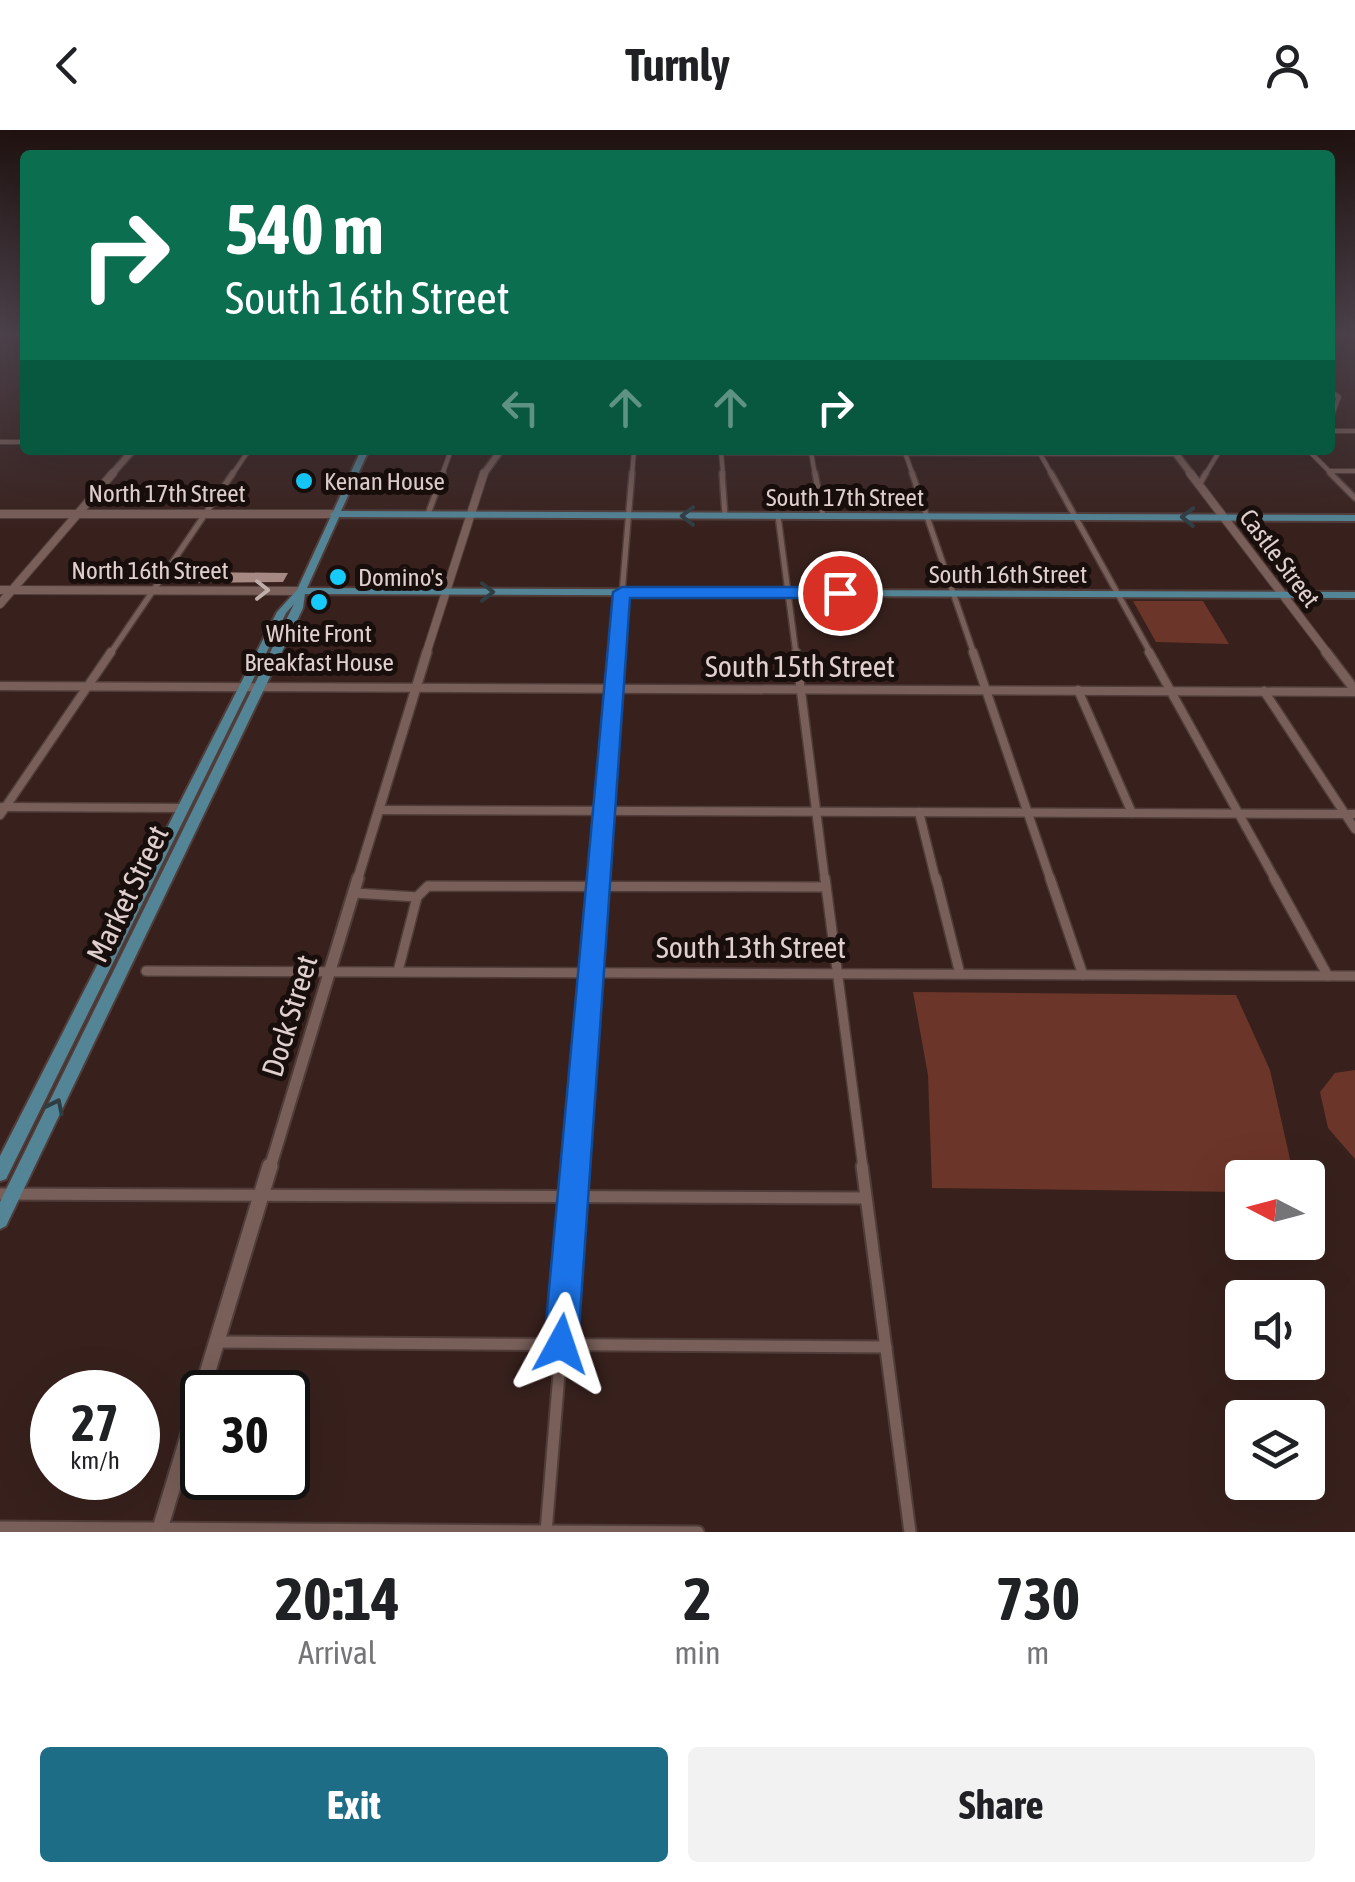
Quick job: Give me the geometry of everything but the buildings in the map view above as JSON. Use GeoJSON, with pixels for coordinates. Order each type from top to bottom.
{"type":"FeatureCollection","features":[{"type":"Feature","properties":{"kind":"main road","name":"Market Street"},"geometry":{"type":"LineString","coordinates":[[0,1173],[183,808],[298,608],[301,590],[363,455]]}},
{"type":"Feature","properties":{"kind":"main road","name":"South 17th Street"},"geometry":{"type":"LineString","coordinates":[[334,514],[1355,518]]}},
{"type":"Feature","properties":{"kind":"main road","name":"South 16th Street"},"geometry":{"type":"LineString","coordinates":[[301,590],[1355,595]]}},
{"type":"Feature","properties":{"kind":"main road","name":"Market Street"},"geometry":{"type":"LineString","coordinates":[[0,1220],[7,1194],[252,686]]}},
{"type":"Feature","properties":{"kind":"street"},"geometry":{"type":"LineString","coordinates":[[0,604],[129,455]]}},
{"type":"Feature","properties":{"kind":"street"},"geometry":{"type":"LineString","coordinates":[[2,810],[245,455]]}},
{"type":"Feature","properties":{"kind":"street"},"geometry":{"type":"LineString","coordinates":[[428,514],[449,455]]}},
{"type":"Feature","properties":{"kind":"street","name":"Dock Street"},"geometry":{"type":"LineString","coordinates":[[160,1530],[469,514],[483,474],[497,455]]}},
{"type":"Feature","properties":{"kind":"street"},"geometry":{"type":"LineString","coordinates":[[546,1531],[634,455]]}},
{"type":"Feature","properties":{"kind":"street"},"geometry":{"type":"LineString","coordinates":[[721,455],[725,516]]}},
{"type":"Feature","properties":{"kind":"street"},"geometry":{"type":"LineString","coordinates":[[812,455],[823,516]]}},
{"type":"Feature","properties":{"kind":"street"},"geometry":{"type":"LineString","coordinates":[[906,455],[1083,975]]}},
{"type":"Feature","properties":{"kind":"street"},"geometry":{"type":"LineString","coordinates":[[1041,455],[1328,976]]}},
{"type":"Feature","properties":{"kind":"street","name":"Castle Street"},"geometry":{"type":"LineString","coordinates":[[1176,455],[1355,691]]}},
{"type":"Feature","properties":{"kind":"street"},"geometry":{"type":"LineString","coordinates":[[1199,485],[1217,455]]}},
{"type":"Feature","properties":{"kind":"street"},"geometry":{"type":"LineString","coordinates":[[1313,455],[1355,498]]}},
{"type":"Feature","properties":{"kind":"street"},"geometry":{"type":"LineString","coordinates":[[1329,471],[1355,471]]}},
{"type":"Feature","properties":{"kind":"street","name":"North 17th Street"},"geometry":{"type":"LineString","coordinates":[[0,514],[334,514]]}},
{"type":"Feature","properties":{"kind":"street"},"geometry":{"type":"LineString","coordinates":[[778,516],[910,1532]]}},
{"type":"Feature","properties":{"kind":"street","name":"North 16th Street"},"geometry":{"type":"LineString","coordinates":[[0,590],[301,590]]}},
{"type":"Feature","properties":{"kind":"street","name":"South 15th Street"},"geometry":{"type":"LineString","coordinates":[[0,686],[1355,691]]}},
{"type":"Feature","properties":{"kind":"street"},"geometry":{"type":"LineString","coordinates":[[1078,690],[1132,813]]}},
{"type":"Feature","properties":{"kind":"street"},"geometry":{"type":"LineString","coordinates":[[1264,691],[1350,814],[1355,829]]}},
{"type":"Feature","properties":{"kind":"street"},"geometry":{"type":"LineString","coordinates":[[2,810],[183,808]]}},
{"type":"Feature","properties":{"kind":"street"},"geometry":{"type":"LineString","coordinates":[[379,810],[1350,814]]}},
{"type":"Feature","properties":{"kind":"street"},"geometry":{"type":"LineString","coordinates":[[919,812],[960,974]]}},
{"type":"Feature","properties":{"kind":"street"},"geometry":{"type":"LineString","coordinates":[[398,971],[417,896],[428,886],[442,883],[826,887]]}},
{"type":"Feature","properties":{"kind":"street"},"geometry":{"type":"LineString","coordinates":[[354,893],[417,896]]}},
{"type":"Feature","properties":{"kind":"street","name":"South 13th Street"},"geometry":{"type":"LineString","coordinates":[[146,972],[1355,976]]}},
{"type":"Feature","properties":{"kind":"street"},"geometry":{"type":"LineString","coordinates":[[7,1194],[866,1198]]}},
{"type":"Feature","properties":{"kind":"street"},"geometry":{"type":"LineString","coordinates":[[216,1342],[886,1347]]}},
{"type":"Feature","properties":{"kind":"street"},"geometry":{"type":"LineString","coordinates":[[0,1527],[698,1532]]}},
{"type":"Feature","properties":{"kind":"shaded area"},"geometry":{"type":"Polygon","coordinates":[[[1133,601],[1203,601],[1229,644],[1156,642],[1133,601]]]}},
{"type":"Feature","properties":{"kind":"shaded area"},"geometry":{"type":"Polygon","coordinates":[[[913,992],[1236,995],[1270,1070],[1290,1160],[1225,1160],[1225,1192],[932,1188],[928,1075],[913,992]]]}},
{"type":"Feature","properties":{"kind":"shaded area"},"geometry":{"type":"Polygon","coordinates":[[[1355,1070],[1355,1159],[1328,1128],[1320,1092],[1335,1073],[1355,1070]]]}},
{"type":"Feature","properties":{"kind":"place","name":"Kenan House"},"geometry":{"type":"Point","coordinates":[304,481]}},
{"type":"Feature","properties":{"kind":"place","name":"Domino's"},"geometry":{"type":"Point","coordinates":[338,577]}},
{"type":"Feature","properties":{"kind":"place","name":"White Front Breakfast House"},"geometry":{"type":"Point","coordinates":[319,602]}},
{"type":"Feature","properties":{"kind":"route"},"geometry":{"type":"LineString","coordinates":[[561,1344],[622,592],[840,593]]}}]}
